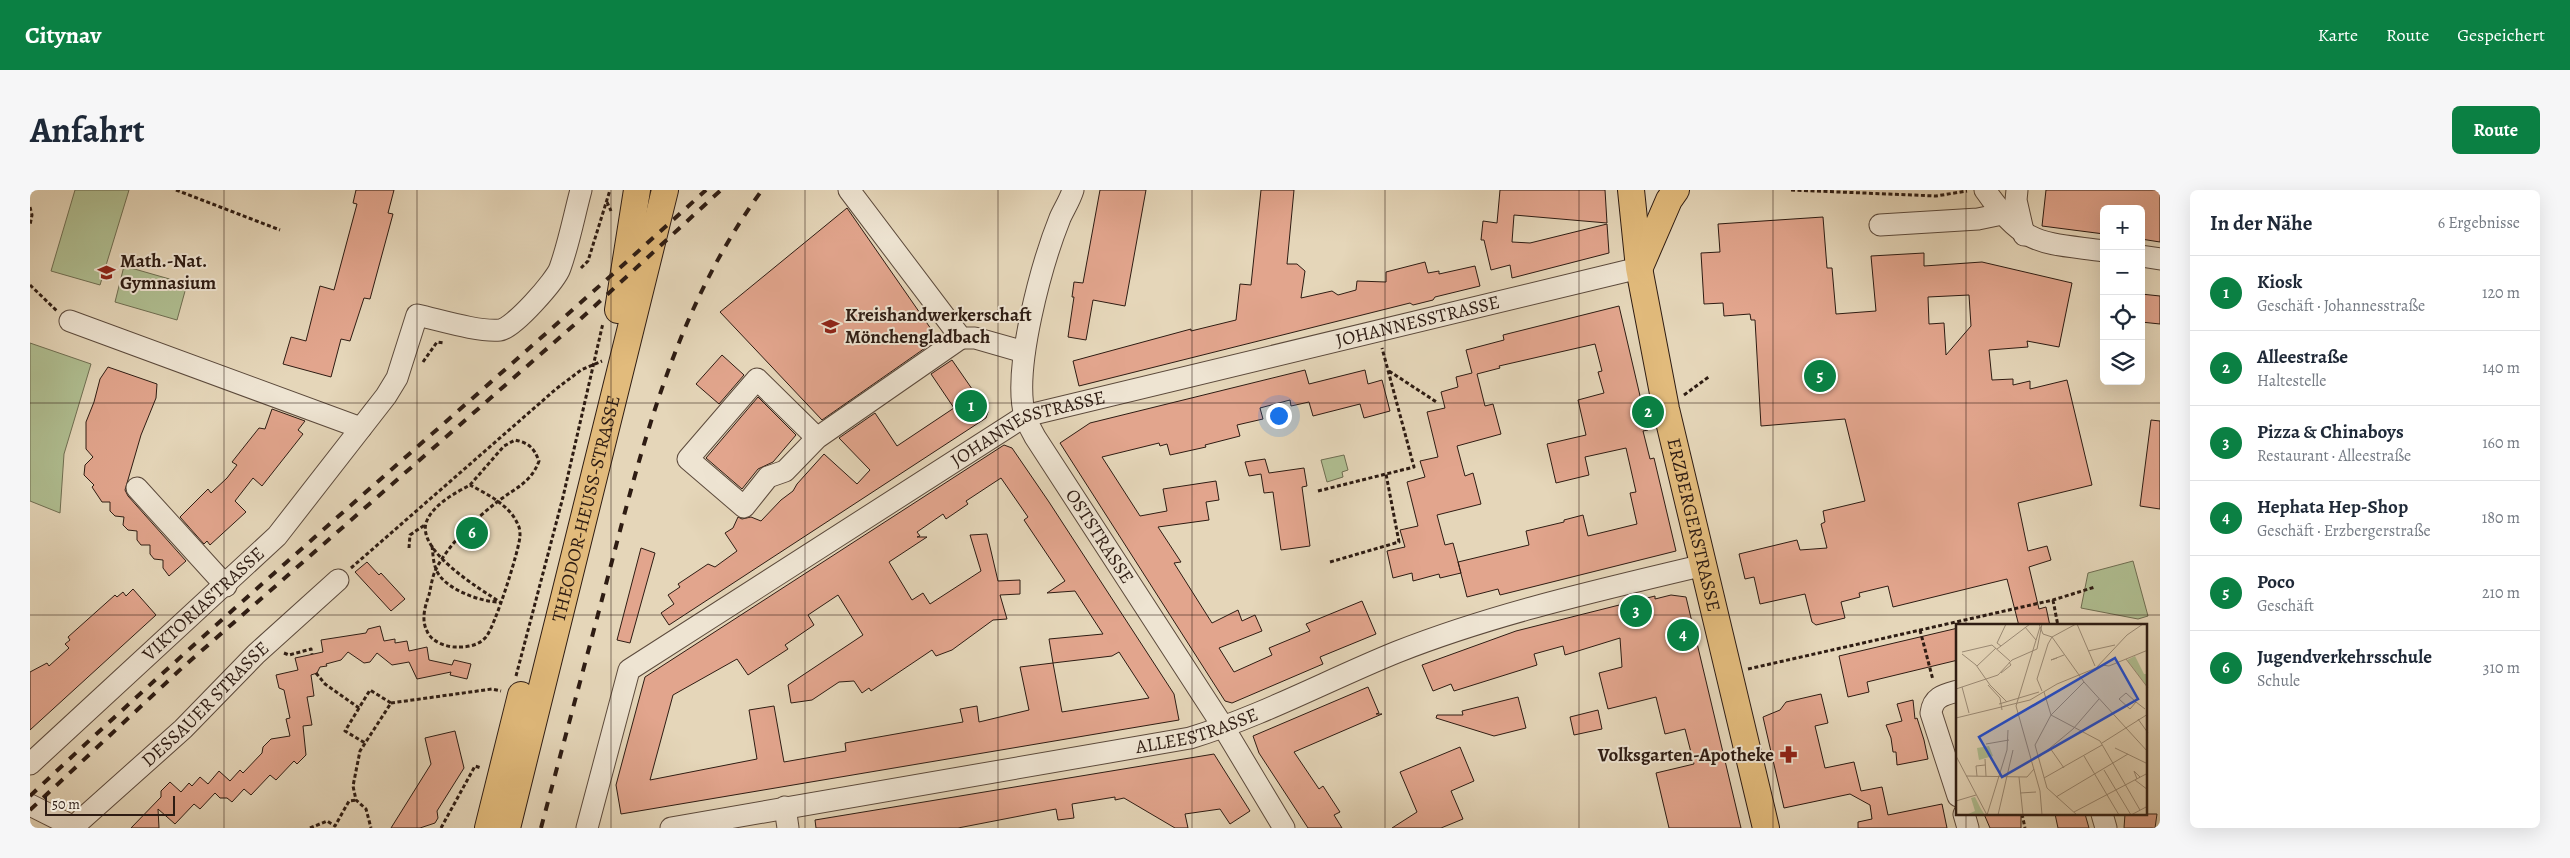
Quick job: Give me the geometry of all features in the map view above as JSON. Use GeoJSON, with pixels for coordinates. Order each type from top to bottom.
{"type":"FeatureCollection","features":[{"type":"Feature","properties":{"kind":"main road","name":"THEODOR-HEUSS-STRASSE"},"geometry":{"type":"LineString","coordinates":[[488,828],[600,362],[620,302],[637,190]]}},
{"type":"Feature","properties":{"kind":"main road","name":"THEODOR-HEUSS-STRASSE"},"geometry":{"type":"LineString","coordinates":[[508,828],[664,190]]}},
{"type":"Feature","properties":{"kind":"main road","name":"ERZBERGERSTRASSE"},"geometry":{"type":"LineString","coordinates":[[1631,190],[1639,268],[1666,409],[1766,828]]}},
{"type":"Feature","properties":{"kind":"main road"},"geometry":{"type":"LineString","coordinates":[[1639,268],[1669,200],[1676,190]]}},
{"type":"Feature","properties":{"kind":"street","name":"VIKTORIASTRASSE"},"geometry":{"type":"LineString","coordinates":[[30,764],[226,586],[277,536],[386,396],[397,378],[417,315],[459,325],[501,330],[514,323],[560,270],[581,190]]}},
{"type":"Feature","properties":{"kind":"street"},"geometry":{"type":"LineString","coordinates":[[849,190],[961,338]]}},
{"type":"Feature","properties":{"kind":"street","name":"OSTSTRASSE"},"geometry":{"type":"LineString","coordinates":[[1060,219],[1062,190]]}},
{"type":"Feature","properties":{"kind":"street","name":"OSTSTRASSE"},"geometry":{"type":"LineString","coordinates":[[1073,190],[1060,219],[1035,301],[1024,352],[1025,416],[1035,437],[1224,728],[1284,828]]}},
{"type":"Feature","properties":{"kind":"street"},"geometry":{"type":"LineString","coordinates":[[1985,190],[2002,214],[2024,235],[2038,241],[2100,250]]}},
{"type":"Feature","properties":{"kind":"street"},"geometry":{"type":"LineString","coordinates":[[2017,190],[2016,200],[2024,235]]}},
{"type":"Feature","properties":{"kind":"street"},"geometry":{"type":"LineString","coordinates":[[1880,226],[1978,219],[2002,214]]}},
{"type":"Feature","properties":{"kind":"street"},"geometry":{"type":"LineString","coordinates":[[2145,257],[2160,259]]}},
{"type":"Feature","properties":{"kind":"street","name":"JOHANNESSTRASSE"},"geometry":{"type":"LineString","coordinates":[[588,828],[629,670],[1025,416],[1639,268]]}},
{"type":"Feature","properties":{"kind":"street"},"geometry":{"type":"LineString","coordinates":[[70,321],[361,428]]}},
{"type":"Feature","properties":{"kind":"street"},"geometry":{"type":"LineString","coordinates":[[817,438],[757,379],[688,459],[744,507],[768,477],[785,471],[817,438],[961,338],[975,338],[1024,352]]}},
{"type":"Feature","properties":{"kind":"street"},"geometry":{"type":"LineString","coordinates":[[137,488],[226,586]]}},
{"type":"Feature","properties":{"kind":"street","name":"ALLEESTRASSE"},"geometry":{"type":"LineString","coordinates":[[670,828],[787,818],[1190,738],[1224,728],[1396,653],[1497,616],[1704,565]]}},
{"type":"Feature","properties":{"kind":"street","name":"DESSAUER STRASSE"},"geometry":{"type":"LineString","coordinates":[[74,828],[183,728],[256,654],[338,580]]}},
{"type":"Feature","properties":{"kind":"street"},"geometry":{"type":"LineString","coordinates":[[1949,694],[1932,704],[1931,712],[1956,790]]}},
{"type":"Feature","properties":{"kind":"street"},"geometry":{"type":"LineString","coordinates":[[30,805],[74,828]]}},
{"type":"Feature","properties":{"kind":"path"},"geometry":{"type":"LineString","coordinates":[[176,190],[280,230]]}},
{"type":"Feature","properties":{"kind":"path"},"geometry":{"type":"LineString","coordinates":[[610,190],[607,202],[614,218]]}},
{"type":"Feature","properties":{"kind":"path"},"geometry":{"type":"LineString","coordinates":[[1791,190],[1936,196],[1974,190]]}},
{"type":"Feature","properties":{"kind":"path"},"geometry":{"type":"LineString","coordinates":[[30,207],[32,215],[30,225]]}},
{"type":"Feature","properties":{"kind":"path"},"geometry":{"type":"LineString","coordinates":[[30,286],[70,321]]}},
{"type":"Feature","properties":{"kind":"path"},"geometry":{"type":"LineString","coordinates":[[514,685],[600,362],[604,319]]}},
{"type":"Feature","properties":{"kind":"path"},"geometry":{"type":"LineString","coordinates":[[1318,491],[1414,467],[1377,331]]}},
{"type":"Feature","properties":{"kind":"path"},"geometry":{"type":"LineString","coordinates":[[338,580],[556,389],[581,370],[600,362]]}},
{"type":"Feature","properties":{"kind":"path"},"geometry":{"type":"LineString","coordinates":[[1388,371],[1438,403]]}},
{"type":"Feature","properties":{"kind":"path"},"geometry":{"type":"LineString","coordinates":[[1666,409],[1710,376]]}},
{"type":"Feature","properties":{"kind":"path"},"geometry":{"type":"LineString","coordinates":[[470,485],[498,502],[514,517],[519,527],[520,536],[500,602],[493,624],[479,643],[469,647],[454,648],[440,643],[429,636],[424,627],[424,609],[436,570],[444,559],[462,537],[498,502],[534,474],[540,461],[534,449],[524,442],[515,440],[504,446],[470,485],[449,497],[430,514],[426,524],[428,539],[432,545],[444,559],[456,573],[500,602]]}},
{"type":"Feature","properties":{"kind":"path"},"geometry":{"type":"LineString","coordinates":[[1330,562],[1399,542],[1386,474]]}},
{"type":"Feature","properties":{"kind":"path"},"geometry":{"type":"LineString","coordinates":[[409,548],[410,535],[426,524]]}},
{"type":"Feature","properties":{"kind":"path"},"geometry":{"type":"LineString","coordinates":[[432,545],[436,570],[447,582],[462,592],[484,602],[500,602]]}},
{"type":"Feature","properties":{"kind":"path"},"geometry":{"type":"LineString","coordinates":[[1730,672],[2052,600],[2095,587]]}},
{"type":"Feature","properties":{"kind":"path"},"geometry":{"type":"LineString","coordinates":[[2052,600],[2058,624]]}},
{"type":"Feature","properties":{"kind":"path"},"geometry":{"type":"LineString","coordinates":[[1920,630],[1935,687],[1949,694]]}},
{"type":"Feature","properties":{"kind":"path"},"geometry":{"type":"LineString","coordinates":[[289,655],[311,649],[312,654]]}},
{"type":"Feature","properties":{"kind":"path"},"geometry":{"type":"LineString","coordinates":[[316,673],[325,684],[359,708]]}},
{"type":"Feature","properties":{"kind":"path"},"geometry":{"type":"LineString","coordinates":[[365,743],[344,731],[370,690],[391,703],[492,690],[505,692]]}},
{"type":"Feature","properties":{"kind":"path"},"geometry":{"type":"LineString","coordinates":[[371,828],[366,810],[356,800],[353,786],[360,751],[391,703]]}},
{"type":"Feature","properties":{"kind":"path"},"geometry":{"type":"LineString","coordinates":[[441,828],[476,766],[484,768]]}},
{"type":"Feature","properties":{"kind":"path"},"geometry":{"type":"LineString","coordinates":[[310,828],[326,820],[335,826],[349,801],[356,800]]}},
{"type":"Feature","properties":{"kind":"green space"},"geometry":{"type":"Polygon","coordinates":[[[75,190],[129,190],[100,285],[51,271],[75,190]]]}},
{"type":"Feature","properties":{"kind":"green space"},"geometry":{"type":"Polygon","coordinates":[[[124,266],[187,284],[177,320],[115,302],[124,266]]]}},
{"type":"Feature","properties":{"kind":"green space"},"geometry":{"type":"Polygon","coordinates":[[[30,343],[91,364],[64,454],[60,513],[30,501],[30,343]]]}},
{"type":"Feature","properties":{"kind":"green space"},"geometry":{"type":"Polygon","coordinates":[[[1344,455],[1348,470],[1342,472],[1343,477],[1327,482],[1321,460],[1344,455]]]}},
{"type":"Feature","properties":{"kind":"green space"},"geometry":{"type":"Polygon","coordinates":[[[2133,561],[2148,616],[2138,619],[2081,608],[2088,573],[2133,561]]]}},
{"type":"Feature","properties":{"kind":"building"},"geometry":{"type":"Polygon","coordinates":[[[356,190],[394,190],[388,213],[393,214],[370,299],[364,298],[350,341],[341,339],[331,377],[283,364],[291,337],[306,341],[320,286],[334,290],[357,204],[353,203],[356,190]]]}},
{"type":"Feature","properties":{"kind":"building"},"geometry":{"type":"Polygon","coordinates":[[[1100,190],[1146,190],[1125,306],[1093,300],[1086,340],[1068,337],[1074,297],[1072,297],[1074,282],[1083,283],[1100,190]]]}},
{"type":"Feature","properties":{"kind":"building"},"geometry":{"type":"Polygon","coordinates":[[[1261,190],[1294,190],[1287,264],[1297,264],[1305,271],[1301,298],[1332,291],[1338,295],[1356,290],[1357,281],[1386,282],[1386,272],[1425,262],[1428,273],[1439,271],[1439,274],[1475,266],[1480,286],[1435,297],[1433,300],[1413,305],[1410,303],[1079,386],[1073,361],[1191,329],[1191,331],[1236,320],[1240,284],[1251,285],[1261,190]]]}},
{"type":"Feature","properties":{"kind":"building"},"geometry":{"type":"Polygon","coordinates":[[[1500,190],[1605,190],[1607,223],[1514,215],[1512,242],[1530,243],[1607,224],[1609,253],[1512,278],[1510,265],[1491,270],[1484,240],[1481,240],[1483,221],[1497,223],[1500,190]]]}},
{"type":"Feature","properties":{"kind":"building"},"geometry":{"type":"Polygon","coordinates":[[[2046,190],[2160,190],[2160,242],[2145,240],[2145,205],[2100,205],[2100,233],[2042,226],[2046,190]]]}},
{"type":"Feature","properties":{"kind":"building","name":"Kreishandwerkerschaft Mönchengladbach"},"geometry":{"type":"Polygon","coordinates":[[[847,208],[938,339],[822,420],[720,312],[847,208]]]}},
{"type":"Feature","properties":{"kind":"building"},"geometry":{"type":"Polygon","coordinates":[[[1823,217],[1827,268],[1832,268],[1836,314],[1876,311],[1871,256],[1924,253],[1924,266],[1982,262],[2072,283],[2059,347],[2027,341],[2028,347],[1989,350],[1992,380],[2013,379],[2013,385],[2030,381],[2030,389],[2067,380],[2092,485],[2018,503],[2028,551],[2047,546],[2051,560],[2029,567],[2039,609],[2046,607],[2050,624],[2018,624],[2007,579],[1893,607],[1888,586],[1859,593],[1860,597],[1841,602],[1845,618],[1816,625],[1812,622],[1805,594],[1760,604],[1754,577],[1745,579],[1739,554],[1797,540],[1800,550],[1827,548],[1821,524],[1825,522],[1823,511],[1865,501],[1845,419],[1761,426],[1755,320],[1751,320],[1750,314],[1724,316],[1723,303],[1704,304],[1701,253],[1720,252],[1718,224],[1823,217]],[[1969,295],[1928,297],[1929,324],[1944,323],[1946,355],[1971,326],[1969,295]]]}},
{"type":"Feature","properties":{"kind":"building"},"geometry":{"type":"Polygon","coordinates":[[[2145,294],[2160,296],[2160,324],[2145,322],[2145,294]]]}},
{"type":"Feature","properties":{"kind":"building"},"geometry":{"type":"Polygon","coordinates":[[[1619,306],[1648,430],[1643,431],[1650,459],[1654,458],[1676,551],[1500,595],[1498,589],[1467,597],[1461,573],[1440,578],[1439,574],[1413,581],[1412,573],[1393,578],[1387,551],[1405,547],[1400,530],[1418,526],[1407,482],[1425,477],[1420,461],[1438,457],[1427,412],[1445,408],[1441,392],[1458,387],[1456,377],[1472,373],[1466,350],[1504,340],[1503,335],[1619,306]],[[1595,344],[1499,366],[1500,368],[1477,374],[1485,406],[1493,404],[1501,434],[1457,446],[1465,476],[1473,473],[1481,504],[1437,515],[1445,545],[1453,543],[1458,562],[1529,545],[1526,531],[1564,522],[1564,520],[1583,515],[1588,536],[1637,524],[1630,493],[1636,492],[1626,448],[1585,457],[1589,475],[1556,483],[1547,444],[1586,435],[1578,400],[1604,393],[1598,372],[1602,371],[1595,344]]]}},
{"type":"Feature","properties":{"kind":"building"},"geometry":{"type":"Polygon","coordinates":[[[722,355],[744,375],[719,404],[696,384],[722,355]]]}},
{"type":"Feature","properties":{"kind":"building"},"geometry":{"type":"Polygon","coordinates":[[[952,360],[988,412],[986,418],[669,625],[661,613],[674,604],[668,595],[680,587],[678,584],[708,564],[715,567],[737,551],[725,533],[733,528],[738,517],[742,519],[751,517],[761,521],[781,500],[793,491],[824,454],[857,484],[870,470],[839,438],[875,413],[897,446],[954,408],[931,374],[952,360]]]}},
{"type":"Feature","properties":{"kind":"building"},"geometry":{"type":"Polygon","coordinates":[[[108,367],[157,384],[156,398],[141,435],[125,490],[128,496],[186,561],[169,576],[163,568],[163,560],[154,559],[150,554],[150,545],[141,545],[137,540],[137,531],[128,530],[123,525],[124,517],[115,516],[110,511],[110,502],[102,502],[92,487],[94,485],[84,475],[85,465],[93,457],[86,449],[86,422],[100,379],[108,367]]]}},
{"type":"Feature","properties":{"kind":"building"},"geometry":{"type":"Polygon","coordinates":[[[1305,370],[1309,384],[1365,370],[1368,384],[1382,380],[1390,411],[1364,418],[1360,404],[1313,416],[1309,402],[1291,406],[1290,400],[1260,408],[1263,419],[1237,425],[1240,436],[1205,445],[1206,447],[1170,455],[1167,444],[1160,446],[1159,443],[1102,457],[1140,516],[1167,511],[1163,489],[1216,481],[1219,500],[1206,502],[1209,520],[1158,527],[1181,562],[1174,563],[1212,623],[1238,610],[1242,621],[1255,615],[1262,631],[1219,648],[1234,672],[1272,655],[1269,648],[1310,631],[1306,624],[1362,601],[1376,634],[1320,657],[1323,664],[1232,703],[1225,701],[1060,443],[1090,423],[1305,370]]]}},
{"type":"Feature","properties":{"kind":"building"},"geometry":{"type":"Polygon","coordinates":[[[758,397],[796,435],[773,462],[758,469],[742,489],[706,458],[758,397]]]}},
{"type":"Feature","properties":{"kind":"building"},"geometry":{"type":"Polygon","coordinates":[[[272,409],[305,421],[298,430],[303,434],[262,486],[253,478],[235,501],[246,512],[210,545],[207,541],[204,544],[180,517],[208,489],[211,493],[227,478],[237,465],[232,462],[259,428],[265,429],[272,409]]]}},
{"type":"Feature","properties":{"kind":"building"},"geometry":{"type":"Polygon","coordinates":[[[2151,420],[2160,421],[2160,509],[2140,506],[2151,420]]]}},
{"type":"Feature","properties":{"kind":"building"},"geometry":{"type":"Polygon","coordinates":[[[1004,445],[1012,448],[1049,502],[1174,694],[1179,720],[621,814],[616,785],[645,677],[1004,445]],[[1001,478],[966,501],[968,504],[946,519],[943,514],[917,532],[920,536],[917,537],[927,537],[889,562],[912,600],[923,593],[930,604],[981,571],[970,535],[987,534],[998,581],[1020,580],[1020,594],[1000,595],[1007,619],[993,620],[952,650],[936,656],[932,650],[871,691],[869,688],[862,693],[854,681],[839,682],[812,700],[791,703],[788,685],[863,635],[838,595],[808,615],[814,625],[785,645],[788,649],[748,675],[737,659],[673,695],[650,780],[757,759],[749,710],[774,706],[784,762],[846,751],[845,743],[963,722],[960,709],[977,706],[979,722],[1029,710],[1020,667],[1053,663],[1049,639],[1103,634],[1075,591],[1047,593],[1065,581],[1024,520],[1028,517],[1001,478]],[[1119,652],[1112,656],[1053,663],[1062,712],[1149,698],[1119,652]]]}},
{"type":"Feature","properties":{"kind":"building"},"geometry":{"type":"Polygon","coordinates":[[[1265,459],[1269,473],[1304,468],[1307,486],[1302,487],[1310,546],[1281,550],[1273,492],[1264,493],[1261,474],[1249,476],[1245,462],[1265,459]]]}},
{"type":"Feature","properties":{"kind":"building"},"geometry":{"type":"Polygon","coordinates":[[[641,548],[655,553],[630,643],[617,640],[641,548]]]}},
{"type":"Feature","properties":{"kind":"building"},"geometry":{"type":"Polygon","coordinates":[[[367,562],[379,575],[381,573],[405,599],[391,611],[355,572],[367,562]]]}},
{"type":"Feature","properties":{"kind":"building"},"geometry":{"type":"Polygon","coordinates":[[[133,589],[156,615],[30,730],[30,672],[47,663],[49,666],[69,648],[65,644],[70,640],[68,637],[115,595],[117,597],[123,592],[126,596],[133,589]]]}},
{"type":"Feature","properties":{"kind":"building"},"geometry":{"type":"Polygon","coordinates":[[[1671,595],[1686,597],[1741,828],[1669,828],[1656,773],[1694,764],[1685,729],[1665,734],[1656,697],[1608,709],[1599,673],[1622,667],[1620,638],[1565,655],[1563,646],[1534,654],[1537,665],[1454,691],[1451,684],[1433,691],[1422,665],[1516,631],[1655,596],[1655,599],[1671,595]]]}},
{"type":"Feature","properties":{"kind":"building"},"geometry":{"type":"Polygon","coordinates":[[[380,626],[384,641],[395,639],[395,643],[407,641],[409,651],[427,647],[429,660],[452,665],[454,660],[471,664],[467,679],[450,675],[451,672],[417,679],[409,662],[392,665],[377,653],[370,662],[364,663],[348,652],[341,660],[320,667],[317,673],[311,675],[314,696],[307,697],[312,725],[303,726],[306,755],[297,764],[294,761],[276,780],[270,775],[251,795],[244,789],[232,802],[227,798],[220,798],[215,793],[200,809],[194,804],[175,824],[158,809],[159,828],[131,828],[161,797],[161,791],[170,782],[181,792],[189,783],[192,786],[200,777],[208,784],[219,771],[230,781],[240,770],[243,773],[262,753],[263,747],[271,739],[290,736],[286,719],[290,718],[284,690],[279,688],[276,675],[298,670],[295,658],[323,652],[321,640],[366,633],[368,629],[380,626]]]}},
{"type":"Feature","properties":{"kind":"building"},"geometry":{"type":"Polygon","coordinates":[[[1956,628],[1956,660],[1867,682],[1869,692],[1848,697],[1839,656],[1956,628]]]}},
{"type":"Feature","properties":{"kind":"building"},"geometry":{"type":"Polygon","coordinates":[[[1368,687],[1379,713],[1376,714],[1382,714],[1294,752],[1319,789],[1323,786],[1340,812],[1334,815],[1342,828],[1308,828],[1259,753],[1253,736],[1368,687]]]}},
{"type":"Feature","properties":{"kind":"building"},"geometry":{"type":"Polygon","coordinates":[[[1821,694],[1828,723],[1815,726],[1825,768],[1854,762],[1861,791],[1882,787],[1888,815],[1942,804],[1947,828],[1858,828],[1858,822],[1872,819],[1870,805],[1850,794],[1784,808],[1763,717],[1780,710],[1786,702],[1821,694]]]}},
{"type":"Feature","properties":{"kind":"building"},"geometry":{"type":"Polygon","coordinates":[[[1518,697],[1526,728],[1494,736],[1436,718],[1437,715],[1463,715],[1462,711],[1518,697]]]}},
{"type":"Feature","properties":{"kind":"building"},"geometry":{"type":"Polygon","coordinates":[[[1913,700],[1915,719],[1917,718],[1928,759],[1897,765],[1896,752],[1893,752],[1891,738],[1886,725],[1902,721],[1897,704],[1913,700]]]}},
{"type":"Feature","properties":{"kind":"building"},"geometry":{"type":"Polygon","coordinates":[[[1598,710],[1602,729],[1574,735],[1570,717],[1598,710]]]}},
{"type":"Feature","properties":{"kind":"building"},"geometry":{"type":"Polygon","coordinates":[[[455,731],[464,768],[437,811],[438,818],[435,823],[420,828],[391,828],[431,764],[425,738],[455,731]]]}},
{"type":"Feature","properties":{"kind":"building"},"geometry":{"type":"Polygon","coordinates":[[[1460,747],[1474,781],[1451,791],[1463,819],[1441,828],[1392,828],[1417,812],[1400,772],[1460,747]]]}},
{"type":"Feature","properties":{"kind":"building"},"geometry":{"type":"Polygon","coordinates":[[[1214,754],[1250,811],[1230,824],[1220,809],[1185,814],[1188,828],[1175,828],[1124,798],[1115,800],[1115,797],[1072,804],[1074,818],[1058,820],[1056,809],[958,828],[816,828],[815,820],[1214,754]]]}},
{"type":"Feature","properties":{"kind":"building"},"geometry":{"type":"Polygon","coordinates":[[[2157,814],[2155,828],[2124,828],[2125,816],[2157,814]]]}},
{"type":"Feature","properties":{"kind":"building"},"geometry":{"type":"Polygon","coordinates":[[[1985,816],[2021,816],[2021,828],[1990,828],[1985,816]]]}},
{"type":"Feature","properties":{"kind":"building"},"geometry":{"type":"Polygon","coordinates":[[[2055,816],[2086,816],[2089,828],[2058,828],[2055,816]]]}},
{"type":"Feature","properties":{"kind":"railway"},"geometry":{"type":"LineString","coordinates":[[30,796],[197,642],[706,190]]}},
{"type":"Feature","properties":{"kind":"railway"},"geometry":{"type":"LineString","coordinates":[[30,810],[183,667],[574,325],[721,190]]}},
{"type":"Feature","properties":{"kind":"railway"},"geometry":{"type":"LineString","coordinates":[[541,828],[624,515],[668,370],[708,278],[733,233],[762,190]]}},
{"type":"Feature","properties":{"kind":"place","name":"Math.-Nat. Gymnasium"},"geometry":{"type":"Point","coordinates":[106,272]}},
{"type":"Feature","properties":{"kind":"place","name":"Kreishandwerkerschaft Mönchengladbach"},"geometry":{"type":"Point","coordinates":[831,326]}},
{"type":"Feature","properties":{"kind":"place","name":"Poco"},"geometry":{"type":"Point","coordinates":[1820,376]}},
{"type":"Feature","properties":{"kind":"place","name":"Kiosk"},"geometry":{"type":"Point","coordinates":[971,406]}},
{"type":"Feature","properties":{"kind":"place","name":"Alleestraße"},"geometry":{"type":"Point","coordinates":[1648,412]}},
{"type":"Feature","properties":{"kind":"place","name":"Jugendverkehrsschule"},"geometry":{"type":"Point","coordinates":[472,533]}},
{"type":"Feature","properties":{"kind":"place","name":"Pizza & Chinaboys"},"geometry":{"type":"Point","coordinates":[1636,611]}},
{"type":"Feature","properties":{"kind":"place","name":"Hephata Hep-Shop"},"geometry":{"type":"Point","coordinates":[1683,635]}},
{"type":"Feature","properties":{"kind":"place","name":"Volksgarten-Apotheke"},"geometry":{"type":"Point","coordinates":[1788,755]}}]}
